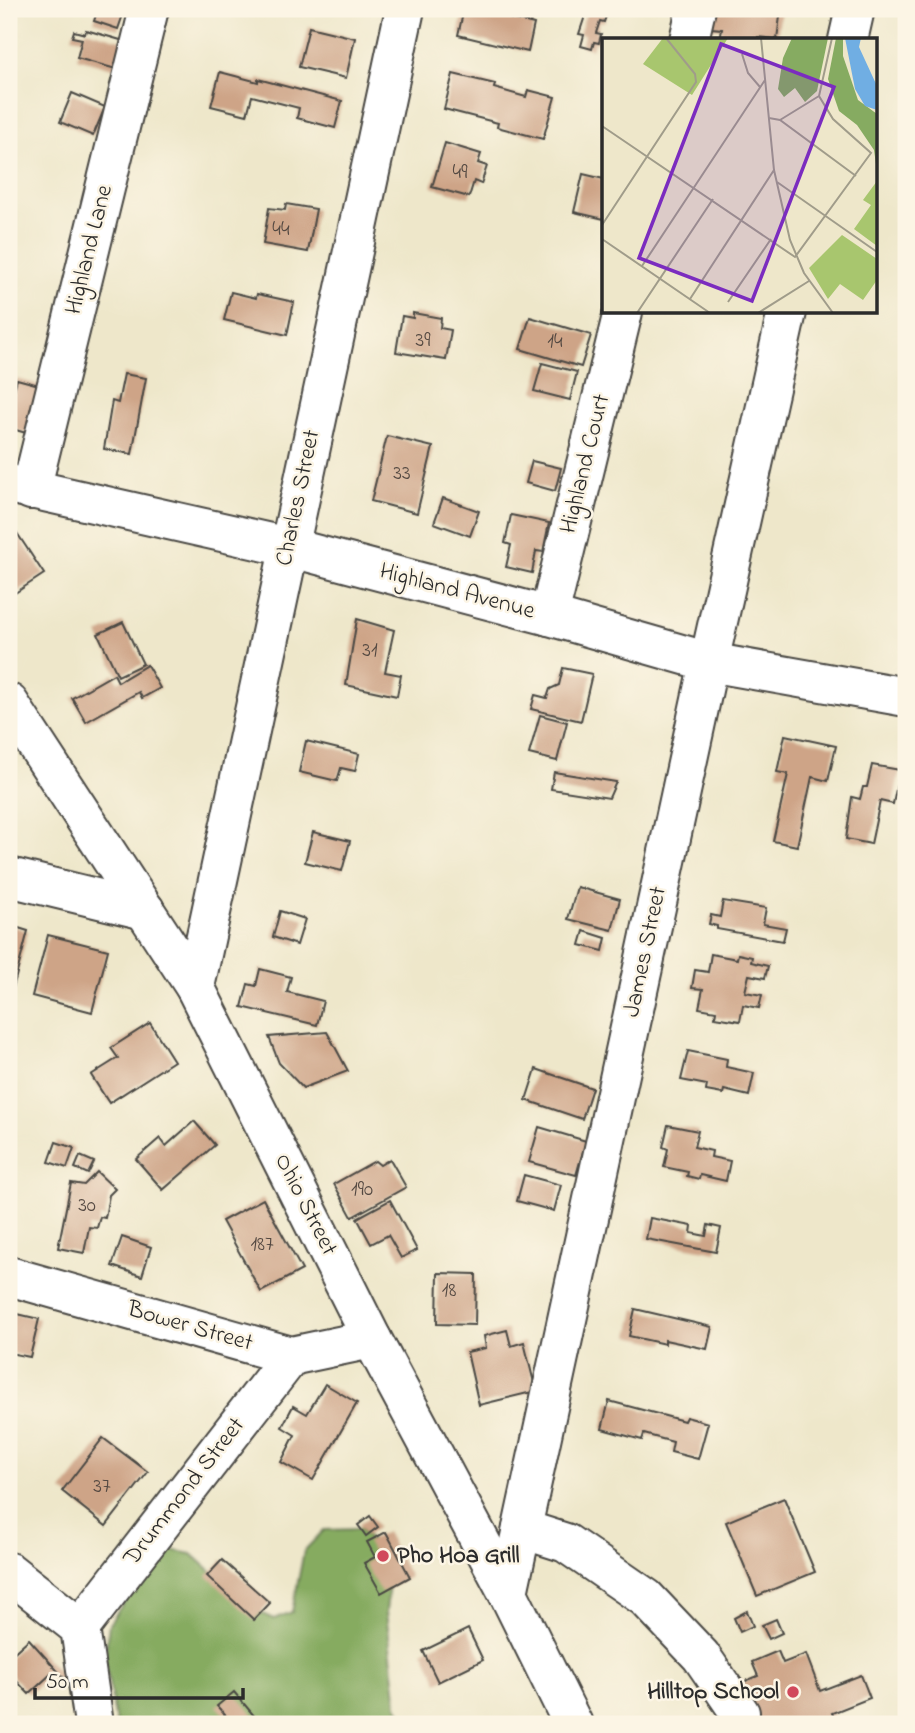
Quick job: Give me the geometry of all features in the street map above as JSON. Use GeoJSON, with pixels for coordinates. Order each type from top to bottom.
{"type":"FeatureCollection","features":[{"type":"Feature","properties":{"kind":"street","name":"Highland Lane"},"geometry":{"type":"LineString","coordinates":[[20,487],[149,9]]}},
{"type":"Feature","properties":{"kind":"street","name":"Charles Street"},"geometry":{"type":"LineString","coordinates":[[195,987],[405,9]]}},
{"type":"Feature","properties":{"kind":"street"},"geometry":{"type":"LineString","coordinates":[[689,38],[696,9]]}},
{"type":"Feature","properties":{"kind":"street"},"geometry":{"type":"LineString","coordinates":[[848,38],[855,9]]}},
{"type":"Feature","properties":{"kind":"street","name":"Highland Court"},"geometry":{"type":"LineString","coordinates":[[549,616],[623,313]]}},
{"type":"Feature","properties":{"kind":"street","name":"James Street"},"geometry":{"type":"LineString","coordinates":[[508,1593],[787,313]]}},
{"type":"Feature","properties":{"kind":"street","name":"Highland Avenue"},"geometry":{"type":"LineString","coordinates":[[20,487],[288,547],[549,616],[709,662],[906,697]]}},
{"type":"Feature","properties":{"kind":"street","name":"Ohio Street"},"geometry":{"type":"LineString","coordinates":[[9,703],[195,987],[372,1339],[508,1593],[573,1724]]}},
{"type":"Feature","properties":{"kind":"street"},"geometry":{"type":"LineString","coordinates":[[9,877],[145,910]]}},
{"type":"Feature","properties":{"kind":"street","name":"Bower Street"},"geometry":{"type":"LineString","coordinates":[[9,1276],[291,1356],[372,1339]]}},
{"type":"Feature","properties":{"kind":"street","name":"Drummond Street"},"geometry":{"type":"LineString","coordinates":[[80,1628],[291,1356]]}},
{"type":"Feature","properties":{"kind":"street"},"geometry":{"type":"LineString","coordinates":[[522,1529],[566,1543],[646,1598],[701,1656],[740,1713]]}},
{"type":"Feature","properties":{"kind":"street"},"geometry":{"type":"LineString","coordinates":[[9,1572],[80,1628],[94,1724]]}},
{"type":"Feature","properties":{"kind":"green space"},"geometry":{"type":"Polygon","coordinates":[[[361,1529],[391,1565],[386,1612],[397,1705],[408,1724],[116,1724],[105,1659],[109,1624],[161,1548],[192,1554],[220,1579],[244,1606],[274,1619],[292,1612],[304,1551],[324,1530],[361,1529]]]}},
{"type":"Feature","properties":{"kind":"building"},"geometry":{"type":"Polygon","coordinates":[[[98,9],[125,9],[118,29],[94,21],[98,9]]]}},
{"type":"Feature","properties":{"kind":"building"},"geometry":{"type":"Polygon","coordinates":[[[464,9],[510,13],[509,18],[534,24],[528,52],[458,35],[464,9]]]}},
{"type":"Feature","properties":{"kind":"building"},"geometry":{"type":"Polygon","coordinates":[[[583,9],[603,9],[607,13],[604,22],[600,21],[596,33],[601,34],[599,43],[594,42],[592,49],[581,46],[584,35],[579,34],[586,13],[582,12],[583,9]]]}},
{"type":"Feature","properties":{"kind":"building"},"geometry":{"type":"Polygon","coordinates":[[[714,9],[781,9],[777,38],[720,38],[722,29],[711,28],[714,9]]]}},
{"type":"Feature","properties":{"kind":"building"},"geometry":{"type":"Polygon","coordinates":[[[309,27],[355,38],[346,78],[299,67],[309,27]]]}},
{"type":"Feature","properties":{"kind":"building"},"geometry":{"type":"Polygon","coordinates":[[[86,30],[124,41],[116,69],[77,58],[82,39],[72,37],[74,31],[85,34],[86,30]]]}},
{"type":"Feature","properties":{"kind":"building"},"geometry":{"type":"Polygon","coordinates":[[[220,72],[342,101],[335,128],[297,118],[299,108],[252,96],[247,115],[211,106],[220,72]]]}},
{"type":"Feature","properties":{"kind":"building"},"geometry":{"type":"Polygon","coordinates":[[[453,74],[495,84],[494,88],[526,97],[528,90],[555,97],[543,139],[497,127],[498,123],[444,109],[453,74]]]}},
{"type":"Feature","properties":{"kind":"building"},"geometry":{"type":"Polygon","coordinates":[[[72,93],[105,107],[93,136],[60,122],[72,93]]]}},
{"type":"Feature","properties":{"kind":"building"},"geometry":{"type":"Polygon","coordinates":[[[445,143],[481,154],[478,163],[487,166],[481,184],[474,181],[469,197],[432,187],[445,143]]]}},
{"type":"Feature","properties":{"kind":"building"},"geometry":{"type":"Polygon","coordinates":[[[583,174],[602,179],[602,219],[574,212],[583,174]]]}},
{"type":"Feature","properties":{"kind":"building"},"geometry":{"type":"Polygon","coordinates":[[[286,204],[316,209],[308,252],[263,244],[269,208],[285,210],[286,204]]]}},
{"type":"Feature","properties":{"kind":"building"},"geometry":{"type":"Polygon","coordinates":[[[231,292],[256,298],[257,294],[294,302],[287,335],[224,320],[231,292]]]}},
{"type":"Feature","properties":{"kind":"building"},"geometry":{"type":"Polygon","coordinates":[[[413,313],[441,318],[440,328],[451,330],[446,360],[396,352],[402,316],[413,318],[413,313]]]}},
{"type":"Feature","properties":{"kind":"building"},"geometry":{"type":"Polygon","coordinates":[[[530,317],[591,335],[581,367],[520,349],[530,317]]]}},
{"type":"Feature","properties":{"kind":"building"},"geometry":{"type":"Polygon","coordinates":[[[542,363],[577,372],[570,400],[534,391],[542,363]]]}},
{"type":"Feature","properties":{"kind":"building"},"geometry":{"type":"Polygon","coordinates":[[[124,374],[146,378],[132,454],[104,449],[112,401],[118,403],[124,374]]]}},
{"type":"Feature","properties":{"kind":"building"},"geometry":{"type":"Polygon","coordinates":[[[17,379],[50,388],[36,436],[9,428],[9,409],[17,379]]]}},
{"type":"Feature","properties":{"kind":"building"},"geometry":{"type":"Polygon","coordinates":[[[387,436],[433,447],[417,513],[371,501],[387,436]]]}},
{"type":"Feature","properties":{"kind":"building"},"geometry":{"type":"Polygon","coordinates":[[[532,461],[561,468],[555,491],[526,483],[532,461]]]}},
{"type":"Feature","properties":{"kind":"building"},"geometry":{"type":"Polygon","coordinates":[[[443,498],[479,511],[470,536],[434,523],[443,498]]]}},
{"type":"Feature","properties":{"kind":"building"},"geometry":{"type":"Polygon","coordinates":[[[511,515],[549,523],[543,552],[536,551],[532,573],[506,567],[511,545],[505,543],[511,515]]]}},
{"type":"Feature","properties":{"kind":"building"},"geometry":{"type":"Polygon","coordinates":[[[15,530],[44,574],[9,597],[9,534],[15,530]]]}},
{"type":"Feature","properties":{"kind":"building"},"geometry":{"type":"Polygon","coordinates":[[[357,619],[394,630],[385,672],[401,675],[397,696],[346,685],[357,619]]]}},
{"type":"Feature","properties":{"kind":"building"},"geometry":{"type":"Polygon","coordinates":[[[123,622],[143,664],[118,676],[98,634],[123,622]]]}},
{"type":"Feature","properties":{"kind":"building"},"geometry":{"type":"Polygon","coordinates":[[[147,665],[160,688],[142,698],[139,692],[86,722],[72,698],[114,674],[118,682],[147,665]]]}},
{"type":"Feature","properties":{"kind":"building"},"geometry":{"type":"Polygon","coordinates":[[[563,668],[592,674],[581,721],[531,709],[535,695],[547,698],[550,689],[559,685],[563,668]]]}},
{"type":"Feature","properties":{"kind":"building"},"geometry":{"type":"Polygon","coordinates":[[[540,715],[567,722],[557,761],[529,754],[540,715]]]}},
{"type":"Feature","properties":{"kind":"building"},"geometry":{"type":"Polygon","coordinates":[[[785,735],[836,746],[828,781],[812,777],[797,846],[773,841],[788,774],[777,772],[785,735]]]}},
{"type":"Feature","properties":{"kind":"building"},"geometry":{"type":"Polygon","coordinates":[[[306,741],[359,754],[355,771],[341,768],[337,781],[299,772],[306,741]]]}},
{"type":"Feature","properties":{"kind":"building"},"geometry":{"type":"Polygon","coordinates":[[[872,765],[900,770],[893,804],[880,801],[871,844],[846,839],[852,797],[860,799],[863,787],[867,787],[872,765]]]}},
{"type":"Feature","properties":{"kind":"building"},"geometry":{"type":"Polygon","coordinates":[[[554,772],[616,782],[609,798],[551,789],[554,772]]]}},
{"type":"Feature","properties":{"kind":"building"},"geometry":{"type":"Polygon","coordinates":[[[313,832],[350,841],[342,871],[305,862],[313,832]]]}},
{"type":"Feature","properties":{"kind":"building"},"geometry":{"type":"Polygon","coordinates":[[[577,887],[620,899],[612,930],[568,919],[577,887]]]}},
{"type":"Feature","properties":{"kind":"building"},"geometry":{"type":"Polygon","coordinates":[[[723,901],[766,908],[763,924],[786,928],[783,941],[717,929],[717,926],[709,924],[711,915],[720,917],[723,901]]]}},
{"type":"Feature","properties":{"kind":"building"},"geometry":{"type":"Polygon","coordinates":[[[280,911],[305,919],[297,945],[273,937],[280,911]]]}},
{"type":"Feature","properties":{"kind":"building"},"geometry":{"type":"Polygon","coordinates":[[[9,925],[28,931],[13,988],[9,987],[9,925]]]}},
{"type":"Feature","properties":{"kind":"building"},"geometry":{"type":"Polygon","coordinates":[[[584,931],[606,938],[603,951],[580,945],[584,931]]]}},
{"type":"Feature","properties":{"kind":"building"},"geometry":{"type":"Polygon","coordinates":[[[48,935],[108,950],[92,1012],[32,996],[48,935]]]}},
{"type":"Feature","properties":{"kind":"building"},"geometry":{"type":"Polygon","coordinates":[[[711,954],[737,959],[738,954],[752,957],[751,962],[768,966],[765,978],[749,975],[745,992],[762,995],[759,1008],[743,1005],[740,1021],[715,1017],[716,1011],[699,1008],[703,989],[692,988],[695,970],[708,972],[711,954]]]}},
{"type":"Feature","properties":{"kind":"building"},"geometry":{"type":"Polygon","coordinates":[[[260,969],[291,977],[287,992],[323,1001],[317,1025],[242,1007],[248,984],[256,986],[260,969]]]}},
{"type":"Feature","properties":{"kind":"building"},"geometry":{"type":"Polygon","coordinates":[[[150,1023],[174,1061],[109,1103],[91,1075],[118,1058],[111,1048],[150,1023]]]}},
{"type":"Feature","properties":{"kind":"building"},"geometry":{"type":"Polygon","coordinates":[[[327,1032],[348,1071],[303,1088],[279,1063],[269,1037],[327,1032]]]}},
{"type":"Feature","properties":{"kind":"building"},"geometry":{"type":"Polygon","coordinates":[[[688,1051],[727,1059],[726,1067],[754,1073],[749,1096],[724,1090],[723,1094],[706,1091],[707,1085],[681,1080],[688,1051]]]}},
{"type":"Feature","properties":{"kind":"building"},"geometry":{"type":"Polygon","coordinates":[[[536,1069],[592,1088],[582,1119],[526,1100],[536,1069]]]}},
{"type":"Feature","properties":{"kind":"building"},"geometry":{"type":"Polygon","coordinates":[[[194,1121],[215,1145],[163,1190],[136,1159],[160,1138],[166,1146],[194,1121]]]}},
{"type":"Feature","properties":{"kind":"building"},"geometry":{"type":"Polygon","coordinates":[[[668,1125],[698,1131],[694,1147],[712,1151],[711,1157],[730,1161],[726,1181],[700,1175],[699,1179],[687,1176],[688,1172],[664,1167],[668,1149],[663,1147],[668,1125]]]}},
{"type":"Feature","properties":{"kind":"building"},"geometry":{"type":"Polygon","coordinates":[[[539,1127],[586,1141],[576,1175],[529,1162],[539,1127]]]}},
{"type":"Feature","properties":{"kind":"building"},"geometry":{"type":"Polygon","coordinates":[[[56,1142],[74,1148],[67,1168],[49,1162],[56,1142]]]}},
{"type":"Feature","properties":{"kind":"building"},"geometry":{"type":"Polygon","coordinates":[[[80,1156],[94,1162],[88,1174],[75,1168],[80,1156]]]}},
{"type":"Feature","properties":{"kind":"building"},"geometry":{"type":"Polygon","coordinates":[[[390,1159],[406,1187],[352,1217],[334,1184],[375,1161],[380,1165],[390,1159]]]}},
{"type":"Feature","properties":{"kind":"building"},"geometry":{"type":"Polygon","coordinates":[[[97,1172],[115,1189],[109,1195],[105,1218],[100,1217],[97,1228],[89,1227],[84,1253],[58,1248],[71,1183],[84,1185],[97,1172]]]}},
{"type":"Feature","properties":{"kind":"building"},"geometry":{"type":"Polygon","coordinates":[[[524,1175],[561,1185],[554,1211],[517,1201],[524,1175]]]}},
{"type":"Feature","properties":{"kind":"building"},"geometry":{"type":"Polygon","coordinates":[[[263,1199],[302,1270],[261,1292],[222,1221],[263,1199]]]}},
{"type":"Feature","properties":{"kind":"building"},"geometry":{"type":"Polygon","coordinates":[[[390,1200],[417,1250],[401,1258],[388,1235],[371,1244],[357,1218],[390,1200]]]}},
{"type":"Feature","properties":{"kind":"building"},"geometry":{"type":"Polygon","coordinates":[[[650,1218],[692,1226],[691,1233],[706,1236],[708,1225],[721,1228],[716,1252],[646,1239],[650,1218]]]}},
{"type":"Feature","properties":{"kind":"building"},"geometry":{"type":"Polygon","coordinates":[[[122,1237],[151,1247],[142,1276],[112,1266],[122,1237]]]}},
{"type":"Feature","properties":{"kind":"building"},"geometry":{"type":"Polygon","coordinates":[[[438,1273],[476,1274],[475,1325],[437,1324],[438,1273]]]}},
{"type":"Feature","properties":{"kind":"building"},"geometry":{"type":"Polygon","coordinates":[[[635,1309],[712,1327],[707,1349],[629,1336],[635,1309]]]}},
{"type":"Feature","properties":{"kind":"building"},"geometry":{"type":"Polygon","coordinates":[[[9,1312],[39,1319],[30,1357],[9,1353],[9,1312]]]}},
{"type":"Feature","properties":{"kind":"building"},"geometry":{"type":"Polygon","coordinates":[[[507,1330],[511,1346],[524,1342],[536,1391],[479,1405],[467,1352],[486,1348],[484,1336],[507,1330]]]}},
{"type":"Feature","properties":{"kind":"building"},"geometry":{"type":"Polygon","coordinates":[[[325,1384],[357,1403],[313,1480],[281,1462],[295,1435],[282,1427],[293,1406],[307,1414],[325,1384]]]}},
{"type":"Feature","properties":{"kind":"building"},"geometry":{"type":"Polygon","coordinates":[[[609,1401],[684,1421],[686,1417],[708,1423],[698,1459],[671,1452],[673,1442],[644,1434],[642,1440],[602,1429],[609,1401]]]}},
{"type":"Feature","properties":{"kind":"building"},"geometry":{"type":"Polygon","coordinates":[[[103,1438],[148,1472],[106,1526],[62,1491],[103,1438]]]}},
{"type":"Feature","properties":{"kind":"building"},"geometry":{"type":"Polygon","coordinates":[[[784,1498],[815,1572],[757,1596],[726,1522],[784,1498]]]}},
{"type":"Feature","properties":{"kind":"building"},"geometry":{"type":"Polygon","coordinates":[[[370,1516],[378,1527],[366,1536],[358,1525],[370,1516]]]}},
{"type":"Feature","properties":{"kind":"building"},"geometry":{"type":"Polygon","coordinates":[[[386,1532],[410,1577],[381,1593],[364,1563],[375,1557],[367,1542],[386,1532]]]}},
{"type":"Feature","properties":{"kind":"building"},"geometry":{"type":"Polygon","coordinates":[[[222,1560],[270,1603],[254,1620],[207,1576],[222,1560]]]}},
{"type":"Feature","properties":{"kind":"building"},"geometry":{"type":"Polygon","coordinates":[[[747,1611],[753,1626],[740,1632],[734,1618],[747,1611]]]}},
{"type":"Feature","properties":{"kind":"building"},"geometry":{"type":"Polygon","coordinates":[[[776,1619],[782,1633],[769,1639],[762,1625],[776,1619]]]}},
{"type":"Feature","properties":{"kind":"building"},"geometry":{"type":"Polygon","coordinates":[[[468,1629],[483,1660],[438,1682],[423,1651],[468,1629]]]}},
{"type":"Feature","properties":{"kind":"building"},"geometry":{"type":"Polygon","coordinates":[[[29,1639],[64,1678],[59,1683],[51,1674],[29,1694],[9,1673],[9,1657],[29,1639]]]}},
{"type":"Feature","properties":{"kind":"building"},"geometry":{"type":"Polygon","coordinates":[[[778,1651],[783,1663],[806,1654],[820,1691],[861,1675],[870,1698],[832,1713],[837,1724],[735,1724],[753,1707],[743,1682],[758,1676],[752,1662],[778,1651]]]}},
{"type":"Feature","properties":{"kind":"building"},"geometry":{"type":"Polygon","coordinates":[[[234,1692],[261,1724],[233,1724],[217,1706],[234,1692]]]}},
{"type":"Feature","properties":{"kind":"place","name":"Pho Hoa Grill"},"geometry":{"type":"Point","coordinates":[383,1556]}},
{"type":"Feature","properties":{"kind":"place","name":"Hilltop School"},"geometry":{"type":"Point","coordinates":[793,1692]}}]}
